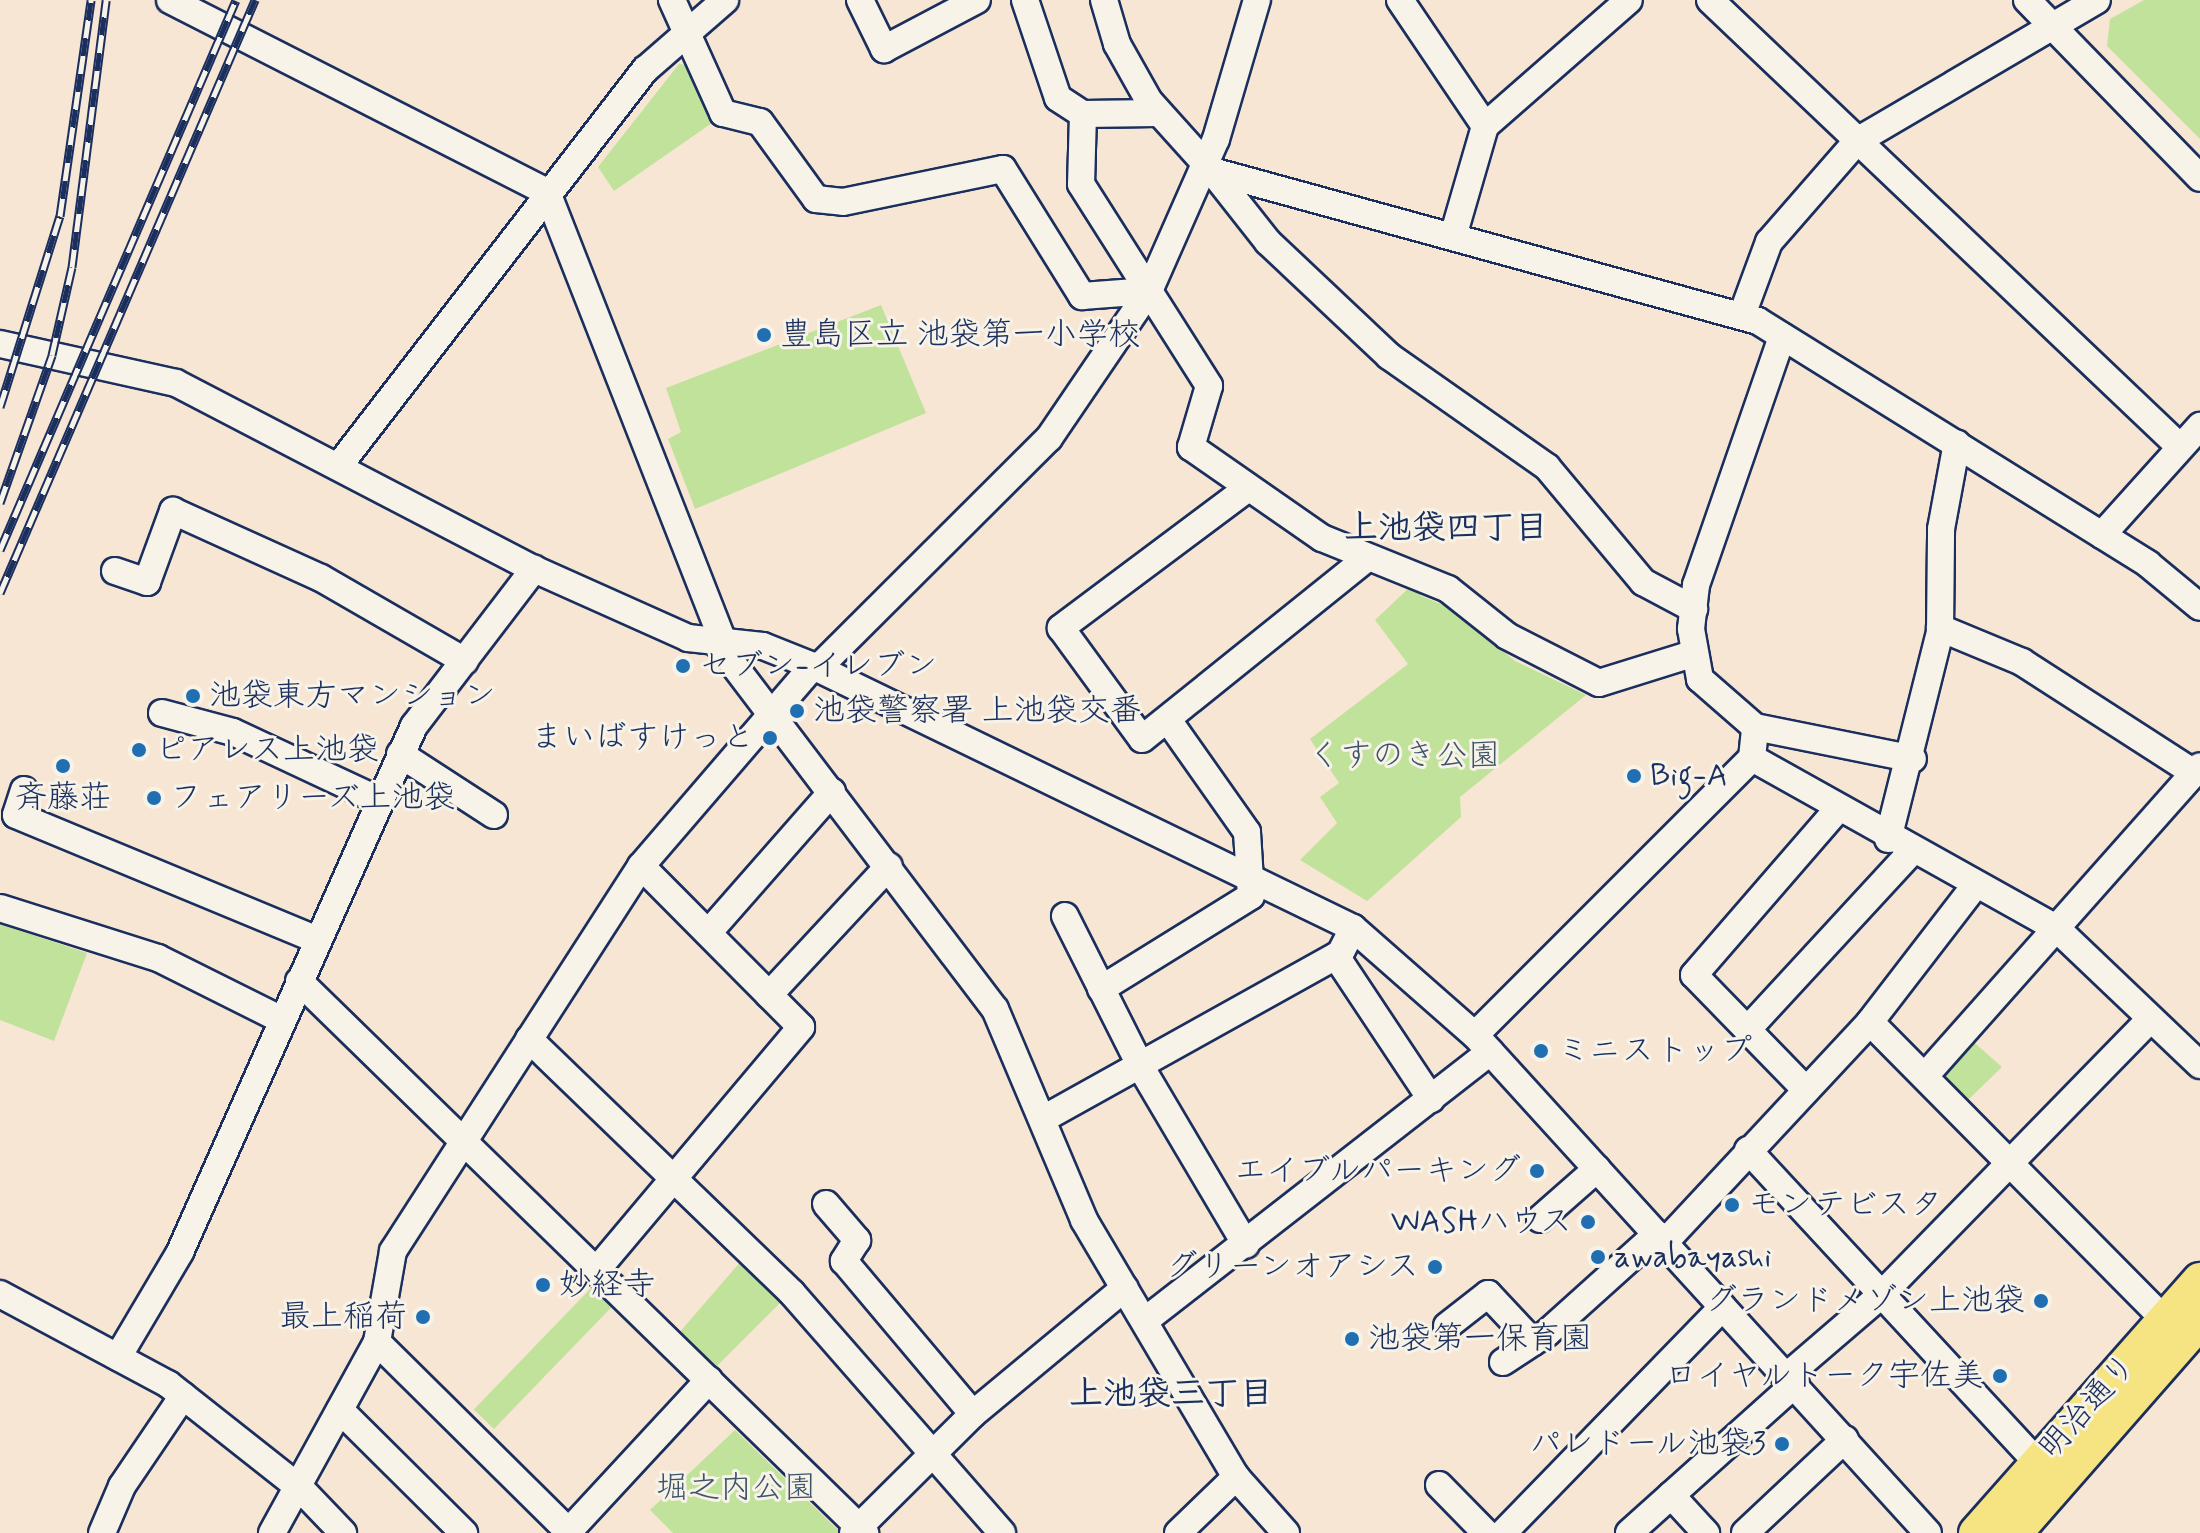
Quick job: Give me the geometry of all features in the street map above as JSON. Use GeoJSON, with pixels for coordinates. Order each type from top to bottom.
{"type":"FeatureCollection","features":[{"type":"Feature","properties":{"kind":"main road","name":"明治通り"},"geometry":{"type":"LineString","coordinates":[[1976,1533],[2200,1280]]}},
{"type":"Feature","properties":{"kind":"main road","name":"明治通り"},"geometry":{"type":"LineString","coordinates":[[2015,1533],[2200,1322]]}},
{"type":"Feature","properties":{"kind":"street"},"geometry":{"type":"LineString","coordinates":[[170,0],[547,192],[720,642],[995,1009],[1084,1220],[1147,1319],[1236,1477],[1286,1533]]}},
{"type":"Feature","properties":{"kind":"street"},"geometry":{"type":"LineString","coordinates":[[672,0],[723,113],[760,122],[816,199],[843,202],[1003,169],[1082,296],[1149,291]]}},
{"type":"Feature","properties":{"kind":"street"},"geometry":{"type":"LineString","coordinates":[[341,463],[547,192],[686,28],[725,0]]}},
{"type":"Feature","properties":{"kind":"street"},"geometry":{"type":"LineString","coordinates":[[860,0],[884,49],[977,0]]}},
{"type":"Feature","properties":{"kind":"street"},"geometry":{"type":"LineString","coordinates":[[1025,0],[1058,98],[1083,114],[1157,113]]}},
{"type":"Feature","properties":{"kind":"street"},"geometry":{"type":"LineString","coordinates":[[1104,0],[1117,44],[1157,113],[1207,166],[1268,242],[1389,356],[1547,467],[1643,582],[1694,609]]}},
{"type":"Feature","properties":{"kind":"street"},"geometry":{"type":"LineString","coordinates":[[272,1533],[301,1489],[377,1342],[393,1251],[641,866],[768,710],[1049,438],[1149,291],[1207,166],[1257,0]]}},
{"type":"Feature","properties":{"kind":"street"},"geometry":{"type":"LineString","coordinates":[[1400,0],[1485,126]]}},
{"type":"Feature","properties":{"kind":"street"},"geometry":{"type":"LineString","coordinates":[[1454,233],[1485,126],[1629,0]]}},
{"type":"Feature","properties":{"kind":"street"},"geometry":{"type":"LineString","coordinates":[[1710,0],[2179,446]]}},
{"type":"Feature","properties":{"kind":"street"},"geometry":{"type":"LineString","coordinates":[[2027,0],[2200,178]]}},
{"type":"Feature","properties":{"kind":"street"},"geometry":{"type":"LineString","coordinates":[[1742,315],[1769,242],[1857,141],[2097,0]]}},
{"type":"Feature","properties":{"kind":"street"},"geometry":{"type":"LineString","coordinates":[[1083,114],[1081,184],[1209,386],[1191,447],[1248,488],[1366,559],[1448,589],[1507,636],[1599,683],[1692,654]]}},
{"type":"Feature","properties":{"kind":"street"},"geometry":{"type":"LineString","coordinates":[[1207,166],[1742,315],[1782,336],[2102,535],[2200,607]]}},
{"type":"Feature","properties":{"kind":"street"},"geometry":{"type":"LineString","coordinates":[[1782,336],[1694,609],[1692,654],[1700,679],[1755,727],[1913,759]]}},
{"type":"Feature","properties":{"kind":"street"},"geometry":{"type":"LineString","coordinates":[[0,344],[176,383],[341,463],[534,569],[688,638],[763,646],[815,667],[1252,875],[1353,928],[1483,1043],[1792,1379],[1928,1533]]}},
{"type":"Feature","properties":{"kind":"street"},"geometry":{"type":"LineString","coordinates":[[2102,535],[2200,426]]}},
{"type":"Feature","properties":{"kind":"street"},"geometry":{"type":"LineString","coordinates":[[1888,839],[1913,759],[1940,628],[1941,529],[1957,443]]}},
{"type":"Feature","properties":{"kind":"street"},"geometry":{"type":"LineString","coordinates":[[1248,488],[1061,628],[1142,739],[1366,559]]}},
{"type":"Feature","properties":{"kind":"street"},"geometry":{"type":"LineString","coordinates":[[115,571],[147,582],[173,511],[321,578],[465,661]]}},
{"type":"Feature","properties":{"kind":"street"},"geometry":{"type":"LineString","coordinates":[[118,1357],[180,1252],[400,754],[534,569]]}},
{"type":"Feature","properties":{"kind":"street"},"geometry":{"type":"LineString","coordinates":[[1925,1076],[2197,770],[2022,662],[1940,628]]}},
{"type":"Feature","properties":{"kind":"street"},"geometry":{"type":"LineString","coordinates":[[162,713],[233,732],[378,800]]}},
{"type":"Feature","properties":{"kind":"street"},"geometry":{"type":"LineString","coordinates":[[1101,989],[1251,896],[1247,832],[1168,720]]}},
{"type":"Feature","properties":{"kind":"street"},"geometry":{"type":"LineString","coordinates":[[1147,1319],[1431,1099],[1752,758],[1755,727]]}},
{"type":"Feature","properties":{"kind":"street"},"geometry":{"type":"LineString","coordinates":[[400,754],[494,815]]}},
{"type":"Feature","properties":{"kind":"street"},"geometry":{"type":"LineString","coordinates":[[1752,758],[1836,811],[1974,887],[2055,927],[2149,1020],[2200,1065]]}},
{"type":"Feature","properties":{"kind":"street"},"geometry":{"type":"LineString","coordinates":[[24,790],[16,815],[318,940]]}},
{"type":"Feature","properties":{"kind":"street"},"geometry":{"type":"LineString","coordinates":[[708,933],[832,792]]}},
{"type":"Feature","properties":{"kind":"street"},"geometry":{"type":"LineString","coordinates":[[1805,1089],[1694,975],[1836,811]]}},
{"type":"Feature","properties":{"kind":"street"},"geometry":{"type":"LineString","coordinates":[[1747,1030],[1911,852]]}},
{"type":"Feature","properties":{"kind":"street"},"geometry":{"type":"LineString","coordinates":[[595,1272],[675,1181],[801,1027],[641,866]]}},
{"type":"Feature","properties":{"kind":"street"},"geometry":{"type":"LineString","coordinates":[[769,995],[889,866]]}},
{"type":"Feature","properties":{"kind":"street"},"geometry":{"type":"LineString","coordinates":[[1503,1362],[1533,1342],[1661,1238],[1870,1022],[1974,887]]}},
{"type":"Feature","properties":{"kind":"street"},"geometry":{"type":"LineString","coordinates":[[0,908],[158,958],[282,1020]]}},
{"type":"Feature","properties":{"kind":"street"},"geometry":{"type":"LineString","coordinates":[[1065,916],[1142,1069],[1246,1245]]}},
{"type":"Feature","properties":{"kind":"street"},"geometry":{"type":"LineString","coordinates":[[1043,1119],[1142,1069],[1336,956],[1353,928]]}},
{"type":"Feature","properties":{"kind":"street"},"geometry":{"type":"LineString","coordinates":[[1336,956],[1431,1099]]}},
{"type":"Feature","properties":{"kind":"street"},"geometry":{"type":"LineString","coordinates":[[299,981],[464,1139],[859,1531],[973,1414],[1125,1288]]}},
{"type":"Feature","properties":{"kind":"street"},"geometry":{"type":"LineString","coordinates":[[1629,1533],[1881,1295],[2149,1020]]}},
{"type":"Feature","properties":{"kind":"street"},"geometry":{"type":"LineString","coordinates":[[1870,1022],[1925,1076],[2008,1167],[2165,1320]]}},
{"type":"Feature","properties":{"kind":"street"},"geometry":{"type":"LineString","coordinates":[[529,1039],[792,1293],[1002,1533]]}},
{"type":"Feature","properties":{"kind":"street"},"geometry":{"type":"LineString","coordinates":[[1748,1150],[2038,1463]]}},
{"type":"Feature","properties":{"kind":"street"},"geometry":{"type":"LineString","coordinates":[[1540,1219],[1597,1169]]}},
{"type":"Feature","properties":{"kind":"street"},"geometry":{"type":"LineString","coordinates":[[826,1204],[857,1240],[844,1261],[973,1414]]}},
{"type":"Feature","properties":{"kind":"street"},"geometry":{"type":"LineString","coordinates":[[0,1294],[118,1357],[183,1396],[301,1489],[343,1533]]}},
{"type":"Feature","properties":{"kind":"street"},"geometry":{"type":"LineString","coordinates":[[1447,1326],[1488,1294],[1533,1342]]}},
{"type":"Feature","properties":{"kind":"street"},"geometry":{"type":"LineString","coordinates":[[1503,1533],[1723,1307]]}},
{"type":"Feature","properties":{"kind":"street"},"geometry":{"type":"LineString","coordinates":[[377,1342],[570,1532],[709,1380]]}},
{"type":"Feature","properties":{"kind":"street"},"geometry":{"type":"LineString","coordinates":[[102,1533],[122,1486],[183,1396]]}},
{"type":"Feature","properties":{"kind":"street"},"geometry":{"type":"LineString","coordinates":[[340,1410],[464,1533]]}},
{"type":"Feature","properties":{"kind":"street"},"geometry":{"type":"LineString","coordinates":[[1745,1533],[1845,1439]]}},
{"type":"Feature","properties":{"kind":"street"},"geometry":{"type":"LineString","coordinates":[[1178,1533],[1236,1477]]}},
{"type":"Feature","properties":{"kind":"street"},"geometry":{"type":"LineString","coordinates":[[1439,1485],[1486,1533]]}},
{"type":"Feature","properties":{"kind":"street"},"geometry":{"type":"LineString","coordinates":[[1671,1495],[1706,1533]]}},
{"type":"Feature","properties":{"kind":"green space"},"geometry":{"type":"Polygon","coordinates":[[[2144,0],[2200,0],[2200,139],[2107,46],[2110,19],[2144,0]]]}},
{"type":"Feature","properties":{"kind":"green space"},"geometry":{"type":"Polygon","coordinates":[[[679,64],[688,65],[712,123],[614,191],[598,167],[679,64]]]}},
{"type":"Feature","properties":{"kind":"green space"},"geometry":{"type":"Polygon","coordinates":[[[881,305],[926,413],[695,509],[668,439],[681,432],[666,388],[881,305]]]}},
{"type":"Feature","properties":{"kind":"green space","name":"くすのき公園"},"geometry":{"type":"Polygon","coordinates":[[[1414,583],[1421,596],[1448,607],[1515,661],[1586,695],[1460,797],[1461,817],[1367,901],[1300,860],[1337,823],[1320,797],[1339,783],[1310,739],[1408,664],[1375,620],[1414,583]]]}},
{"type":"Feature","properties":{"kind":"green space"},"geometry":{"type":"Polygon","coordinates":[[[0,924],[87,953],[54,1041],[0,1020],[0,924]]]}},
{"type":"Feature","properties":{"kind":"green space"},"geometry":{"type":"Polygon","coordinates":[[[1970,1039],[2002,1067],[1967,1101],[1940,1071],[1970,1039]]]}},
{"type":"Feature","properties":{"kind":"green space"},"geometry":{"type":"Polygon","coordinates":[[[742,1260],[786,1297],[714,1369],[678,1334],[742,1260]]]}},
{"type":"Feature","properties":{"kind":"green space"},"geometry":{"type":"Polygon","coordinates":[[[594,1285],[614,1304],[494,1429],[474,1409],[594,1285]]]}},
{"type":"Feature","properties":{"kind":"green space","name":"堀之内公園"},"geometry":{"type":"Polygon","coordinates":[[[735,1430],[841,1533],[673,1533],[650,1510],[735,1430]]]}},
{"type":"Feature","properties":{"kind":"railway"},"geometry":{"type":"LineString","coordinates":[[0,407],[60,216],[91,0]]}},
{"type":"Feature","properties":{"kind":"railway"},"geometry":{"type":"LineString","coordinates":[[0,503],[52,355],[72,267],[106,0]]}},
{"type":"Feature","properties":{"kind":"railway"},"geometry":{"type":"LineString","coordinates":[[0,550],[236,0]]}},
{"type":"Feature","properties":{"kind":"railway"},"geometry":{"type":"LineString","coordinates":[[0,593],[255,0]]}},
{"type":"Feature","properties":{"kind":"place","name":"豊島区立 池袋第一小学校"},"geometry":{"type":"Point","coordinates":[764,335]}},
{"type":"Feature","properties":{"kind":"place","name":"セブン-イレブン"},"geometry":{"type":"Point","coordinates":[683,666]}},
{"type":"Feature","properties":{"kind":"place","name":"池袋東方マンション"},"geometry":{"type":"Point","coordinates":[193,696]}},
{"type":"Feature","properties":{"kind":"place","name":"池袋警察署 上池袋交番"},"geometry":{"type":"Point","coordinates":[797,711]}},
{"type":"Feature","properties":{"kind":"place","name":"まいばすけっと"},"geometry":{"type":"Point","coordinates":[770,738]}},
{"type":"Feature","properties":{"kind":"place","name":"ピアレス上池袋"},"geometry":{"type":"Point","coordinates":[139,750]}},
{"type":"Feature","properties":{"kind":"place","name":"斉藤荘"},"geometry":{"type":"Point","coordinates":[63,766]}},
{"type":"Feature","properties":{"kind":"place","name":"Big-A"},"geometry":{"type":"Point","coordinates":[1634,776]}},
{"type":"Feature","properties":{"kind":"place","name":"フェアリーズ上池袋"},"geometry":{"type":"Point","coordinates":[154,798]}},
{"type":"Feature","properties":{"kind":"place","name":"ミニストップ"},"geometry":{"type":"Point","coordinates":[1541,1051]}},
{"type":"Feature","properties":{"kind":"place","name":"エイブルパーキング"},"geometry":{"type":"Point","coordinates":[1537,1171]}},
{"type":"Feature","properties":{"kind":"place","name":"モンテビスタ"},"geometry":{"type":"Point","coordinates":[1732,1205]}},
{"type":"Feature","properties":{"kind":"place","name":"WASHハウス"},"geometry":{"type":"Point","coordinates":[1588,1222]}},
{"type":"Feature","properties":{"kind":"place","name":"awabayashi"},"geometry":{"type":"Point","coordinates":[1598,1257]}},
{"type":"Feature","properties":{"kind":"place","name":"グリーンオアシス"},"geometry":{"type":"Point","coordinates":[1435,1267]}},
{"type":"Feature","properties":{"kind":"place","name":"妙経寺"},"geometry":{"type":"Point","coordinates":[543,1285]}},
{"type":"Feature","properties":{"kind":"place","name":"グランドメゾン上池袋"},"geometry":{"type":"Point","coordinates":[2041,1301]}},
{"type":"Feature","properties":{"kind":"place","name":"最上稲荷"},"geometry":{"type":"Point","coordinates":[423,1317]}},
{"type":"Feature","properties":{"kind":"place","name":"池袋第一保育園"},"geometry":{"type":"Point","coordinates":[1352,1339]}},
{"type":"Feature","properties":{"kind":"place","name":"ロイヤルトーク宇佐美"},"geometry":{"type":"Point","coordinates":[2000,1376]}},
{"type":"Feature","properties":{"kind":"place","name":"パレドール池袋3"},"geometry":{"type":"Point","coordinates":[1782,1444]}},
{"type":"Feature","properties":{"kind":"district","name":"上池袋四丁目"},"geometry":{"type":"Point","coordinates":[1446,529]}},
{"type":"Feature","properties":{"kind":"district","name":"上池袋三丁目"},"geometry":{"type":"Point","coordinates":[1171,1395]}}]}
